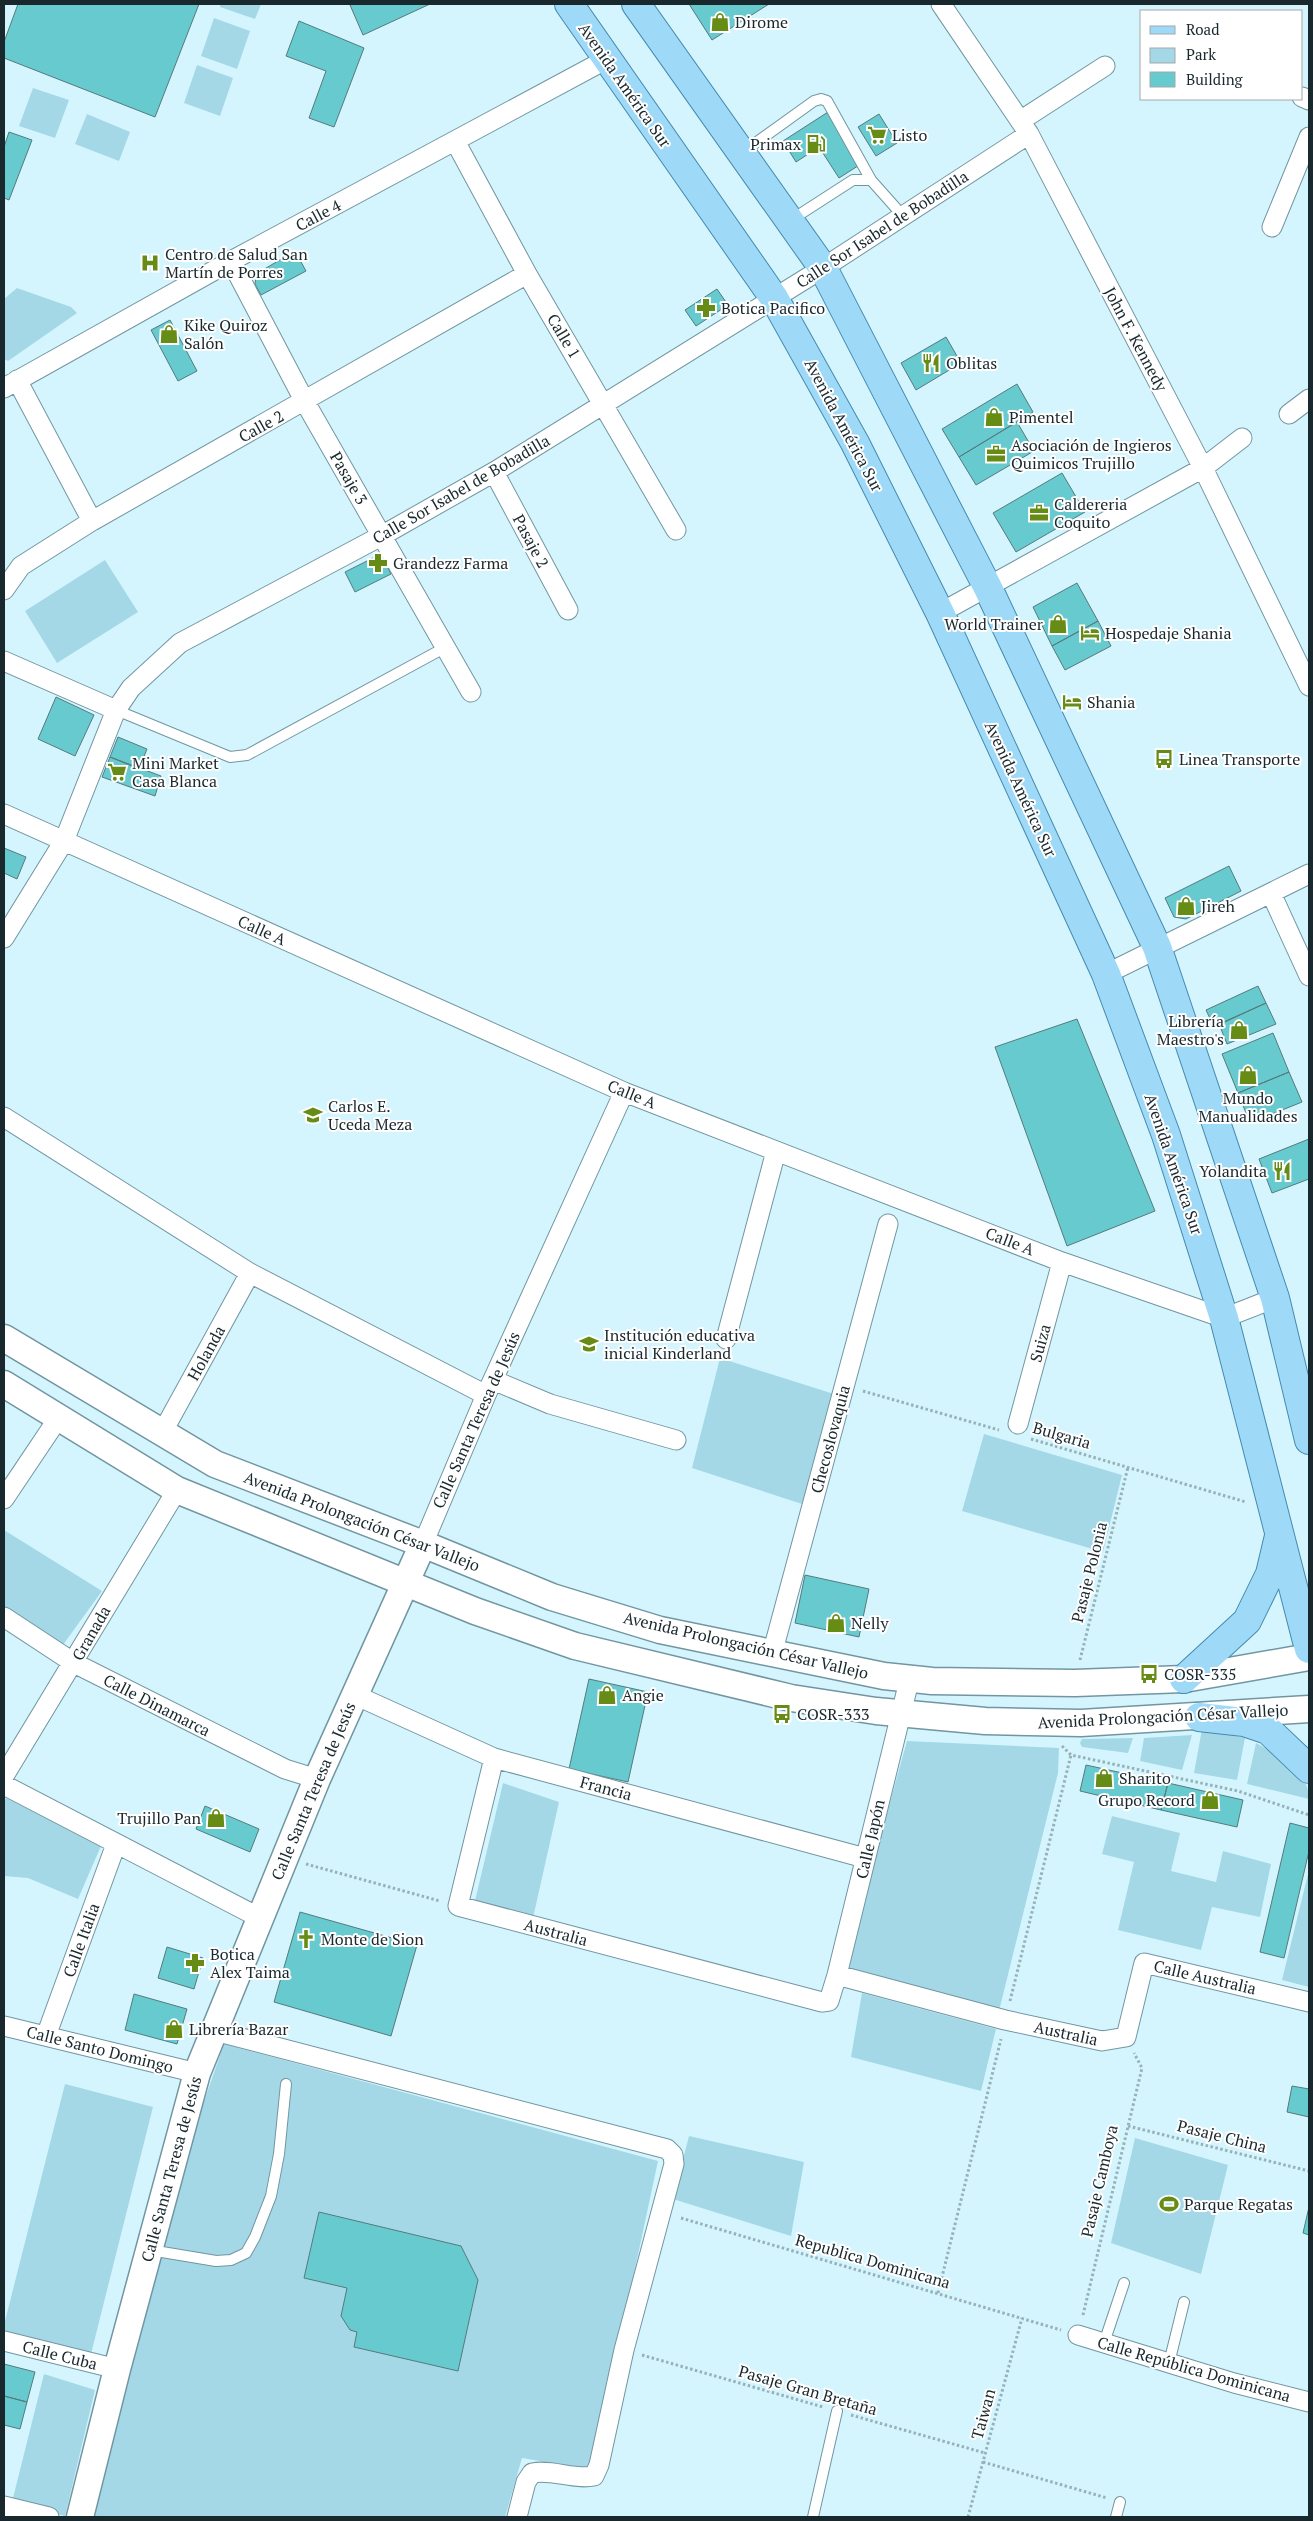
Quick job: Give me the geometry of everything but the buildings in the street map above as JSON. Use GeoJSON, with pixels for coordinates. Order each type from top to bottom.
{"type":"FeatureCollection","features":[{"type":"Feature","properties":{"kind":"main road","name":"Avenida América Sur"},"geometry":{"type":"LineString","coordinates":[[568,4],[774,298],[855,443],[940,614],[1106,974],[1166,1135],[1224,1318],[1309,1648]]}},
{"type":"Feature","properties":{"kind":"main road"},"geometry":{"type":"LineString","coordinates":[[636,4],[823,268],[988,588],[1157,947],[1301,1376],[1309,1440]]}},
{"type":"Feature","properties":{"kind":"main road","name":"Avenida Prolongación César Vallejo"},"geometry":{"type":"LineString","coordinates":[[4,1338],[215,1464],[423,1544],[552,1597],[660,1630],[884,1676],[910,1677],[932,1681],[1075,1683],[1184,1679],[1309,1657]]}},
{"type":"Feature","properties":{"kind":"main road","name":"Avenida Prolongación César Vallejo"},"geometry":{"type":"LineString","coordinates":[[4,1384],[177,1490],[474,1612],[575,1646],[791,1698],[876,1711],[900,1711],[984,1721],[1081,1723],[1309,1709]]}},
{"type":"Feature","properties":{"kind":"main road"},"geometry":{"type":"LineString","coordinates":[[1184,1679],[1247,1621],[1270,1574],[1280,1532]]}},
{"type":"Feature","properties":{"kind":"main road","name":"Calle Santa Teresa de Jesús"},"geometry":{"type":"LineString","coordinates":[[80,2517],[117,2369],[197,2073],[317,1779],[423,1544]]}},
{"type":"Feature","properties":{"kind":"main road"},"geometry":{"type":"LineString","coordinates":[[1199,1717],[1244,1722],[1268,1730],[1309,1769]]}},
{"type":"Feature","properties":{"kind":"street","name":"John F. Kennedy"},"geometry":{"type":"LineString","coordinates":[[941,4],[1024,128],[1203,468],[1309,686]]}},
{"type":"Feature","properties":{"kind":"street","name":"Calle 4"},"geometry":{"type":"LineString","coordinates":[[10,384],[231,261],[607,59]]}},
{"type":"Feature","properties":{"kind":"street","name":"Calle Sor Isabel de Bobadilla"},"geometry":{"type":"LineString","coordinates":[[4,938],[64,841],[116,710],[131,688],[180,643],[383,535],[494,472],[823,268],[903,216],[1105,66]]}},
{"type":"Feature","properties":{"kind":"street"},"geometry":{"type":"LineString","coordinates":[[1272,226],[1309,137]]}},
{"type":"Feature","properties":{"kind":"street","name":"Calle 1"},"geometry":{"type":"LineString","coordinates":[[455,140],[527,274],[676,530]]}},
{"type":"Feature","properties":{"kind":"street","name":"Pasaje 3"},"geometry":{"type":"LineString","coordinates":[[231,261],[305,402],[472,692]]}},
{"type":"Feature","properties":{"kind":"street","name":"Calle 2"},"geometry":{"type":"LineString","coordinates":[[4,590],[21,566],[92,521],[305,402],[527,274]]}},
{"type":"Feature","properties":{"kind":"street"},"geometry":{"type":"LineString","coordinates":[[10,384],[92,521]]}},
{"type":"Feature","properties":{"kind":"street"},"geometry":{"type":"LineString","coordinates":[[1288,414],[1309,399]]}},
{"type":"Feature","properties":{"kind":"street"},"geometry":{"type":"LineString","coordinates":[[940,614],[1203,468],[1242,438]]}},
{"type":"Feature","properties":{"kind":"street","name":"Pasaje 2"},"geometry":{"type":"LineString","coordinates":[[494,472],[568,610]]}},
{"type":"Feature","properties":{"kind":"street"},"geometry":{"type":"LineString","coordinates":[[4,661],[116,710]]}},
{"type":"Feature","properties":{"kind":"street","name":"Calle A"},"geometry":{"type":"LineString","coordinates":[[4,814],[624,1092],[1062,1262],[1224,1318]]}},
{"type":"Feature","properties":{"kind":"street"},"geometry":{"type":"LineString","coordinates":[[1106,974],[1157,947],[1309,874]]}},
{"type":"Feature","properties":{"kind":"street"},"geometry":{"type":"LineString","coordinates":[[1271,893],[1309,976]]}},
{"type":"Feature","properties":{"kind":"street","name":"Calle Santa Teresa de Jesús"},"geometry":{"type":"LineString","coordinates":[[423,1544],[489,1388],[624,1092]]}},
{"type":"Feature","properties":{"kind":"street"},"geometry":{"type":"LineString","coordinates":[[4,1117],[250,1273],[489,1388],[676,1440]]}},
{"type":"Feature","properties":{"kind":"street"},"geometry":{"type":"LineString","coordinates":[[726,1340],[776,1151]]}},
{"type":"Feature","properties":{"kind":"street","name":"Checoslovaquia"},"geometry":{"type":"LineString","coordinates":[[772,1654],[888,1224]]}},
{"type":"Feature","properties":{"kind":"street","name":"Suiza"},"geometry":{"type":"LineString","coordinates":[[1016,1431],[1062,1262]]}},
{"type":"Feature","properties":{"kind":"street","name":"Holanda"},"geometry":{"type":"LineString","coordinates":[[162,1433],[250,1273]]}},
{"type":"Feature","properties":{"kind":"street"},"geometry":{"type":"LineString","coordinates":[[1224,1318],[1275,1298]]}},
{"type":"Feature","properties":{"kind":"street"},"geometry":{"type":"LineString","coordinates":[[4,1499],[59,1418]]}},
{"type":"Feature","properties":{"kind":"street","name":"Granada"},"geometry":{"type":"LineString","coordinates":[[4,1776],[177,1490]]}},
{"type":"Feature","properties":{"kind":"street","name":"Calle Dinamarca"},"geometry":{"type":"LineString","coordinates":[[4,1617],[74,1663],[285,1768],[317,1779]]}},
{"type":"Feature","properties":{"kind":"street","name":"Calle Japón"},"geometry":{"type":"LineString","coordinates":[[829,2001],[910,1677]]}},
{"type":"Feature","properties":{"kind":"street","name":"Francia"},"geometry":{"type":"LineString","coordinates":[[355,1695],[494,1758],[865,1858]]}},
{"type":"Feature","properties":{"kind":"street"},"geometry":{"type":"LineString","coordinates":[[458,1906],[494,1758]]}},
{"type":"Feature","properties":{"kind":"street"},"geometry":{"type":"LineString","coordinates":[[4,1785],[260,1918]]}},
{"type":"Feature","properties":{"kind":"street","name":"Calle Italia"},"geometry":{"type":"LineString","coordinates":[[46,2036],[116,1844]]}},
{"type":"Feature","properties":{"kind":"street","name":"Australia"},"geometry":{"type":"LineString","coordinates":[[458,1906],[822,2002],[829,2001]]}},
{"type":"Feature","properties":{"kind":"street","name":"Calle Australia"},"geometry":{"type":"LineString","coordinates":[[1126,2037],[1144,1963],[1309,2002]]}},
{"type":"Feature","properties":{"kind":"street","name":"Australia"},"geometry":{"type":"LineString","coordinates":[[837,1975],[1005,2020],[1102,2042],[1126,2037]]}},
{"type":"Feature","properties":{"kind":"street","name":"Calle Santo Domingo"},"geometry":{"type":"LineString","coordinates":[[4,2026],[197,2073]]}},
{"type":"Feature","properties":{"kind":"street"},"geometry":{"type":"LineString","coordinates":[[215,2031],[666,2149],[673,2155],[674,2164],[624,2350],[600,2465],[594,2476],[581,2478],[542,2471],[532,2473],[526,2482],[518,2517]]}},
{"type":"Feature","properties":{"kind":"street","name":"Calle República Dominicana"},"geometry":{"type":"LineString","coordinates":[[1078,2335],[1169,2363],[1309,2402]]}},
{"type":"Feature","properties":{"kind":"street","name":"Calle Cuba"},"geometry":{"type":"LineString","coordinates":[[4,2341],[117,2369]]}},
{"type":"Feature","properties":{"kind":"street"},"geometry":{"type":"LineString","coordinates":[[4,2506],[48,2517]]}},
{"type":"Feature","properties":{"kind":"lane"},"geometry":{"type":"LineString","coordinates":[[742,153],[814,101],[821,99],[827,101],[871,180],[903,216]]}},
{"type":"Feature","properties":{"kind":"lane"},"geometry":{"type":"LineString","coordinates":[[790,221],[853,180],[871,180]]}},
{"type":"Feature","properties":{"kind":"lane"},"geometry":{"type":"LineString","coordinates":[[116,710],[230,757],[247,755],[446,647]]}},
{"type":"Feature","properties":{"kind":"lane"},"geometry":{"type":"LineString","coordinates":[[149,2250],[216,2262],[231,2260],[246,2254],[255,2237],[271,2196],[279,2154],[286,2084]]}},
{"type":"Feature","properties":{"kind":"lane"},"geometry":{"type":"LineString","coordinates":[[1104,2343],[1124,2283]]}},
{"type":"Feature","properties":{"kind":"lane"},"geometry":{"type":"LineString","coordinates":[[1169,2363],[1184,2302]]}},
{"type":"Feature","properties":{"kind":"lane"},"geometry":{"type":"LineString","coordinates":[[813,2517],[837,2411]]}},
{"type":"Feature","properties":{"kind":"lane"},"geometry":{"type":"LineString","coordinates":[[1116,2517],[1120,2502]]}},
{"type":"Feature","properties":{"kind":"path","name":"Bulgaria"},"geometry":{"type":"LineString","coordinates":[[844,1386],[1016,1431],[1257,1506],[1273,1504]]}},
{"type":"Feature","properties":{"kind":"path","name":"Pasaje Polonia"},"geometry":{"type":"LineString","coordinates":[[1075,1683],[1128,1467]]}},
{"type":"Feature","properties":{"kind":"path"},"geometry":{"type":"LineString","coordinates":[[1056,1741],[1070,1755],[1238,1791],[1309,1816]]}},
{"type":"Feature","properties":{"kind":"path"},"geometry":{"type":"LineString","coordinates":[[284,1858],[458,1906]]}},
{"type":"Feature","properties":{"kind":"path","name":"Pasaje Camboya"},"geometry":{"type":"LineString","coordinates":[[1078,2335],[1142,2068],[1126,2037]]}},
{"type":"Feature","properties":{"kind":"path","name":"Pasaje China"},"geometry":{"type":"LineString","coordinates":[[1128,2126],[1309,2171]]}},
{"type":"Feature","properties":{"kind":"path","name":"Republica Dominicana"},"geometry":{"type":"LineString","coordinates":[[661,2213],[1078,2335]]}},
{"type":"Feature","properties":{"kind":"path","name":"Taiwan"},"geometry":{"type":"LineString","coordinates":[[968,2517],[1022,2318]]}},
{"type":"Feature","properties":{"kind":"path","name":"Pasaje Gran Bretaña"},"geometry":{"type":"LineString","coordinates":[[624,2350],[985,2453]]}},
{"type":"Feature","properties":{"kind":"path"},"geometry":{"type":"LineString","coordinates":[[983,2462],[1120,2502]]}},
{"type":"Feature","properties":{"kind":"green space"},"geometry":{"type":"Polygon","coordinates":[[[220,4],[261,4],[255,19],[220,7],[220,4]]]}},
{"type":"Feature","properties":{"kind":"green space"},"geometry":{"type":"Polygon","coordinates":[[[214,18],[250,31],[237,69],[201,56],[214,18]]]}},
{"type":"Feature","properties":{"kind":"green space"},"geometry":{"type":"Polygon","coordinates":[[[197,65],[233,78],[220,116],[184,103],[197,65]]]}},
{"type":"Feature","properties":{"kind":"green space"},"geometry":{"type":"Polygon","coordinates":[[[33,88],[69,100],[55,138],[19,126],[33,88]]]}},
{"type":"Feature","properties":{"kind":"green space"},"geometry":{"type":"Polygon","coordinates":[[[87,114],[130,132],[119,161],[75,144],[87,114]]]}},
{"type":"Feature","properties":{"kind":"green space"},"geometry":{"type":"Polygon","coordinates":[[[17,288],[71,307],[77,313],[8,361],[4,359],[4,299],[17,288]]]}},
{"type":"Feature","properties":{"kind":"green space"},"geometry":{"type":"Polygon","coordinates":[[[105,560],[138,612],[57,663],[25,611],[105,560]]]}},
{"type":"Feature","properties":{"kind":"green space"},"geometry":{"type":"Polygon","coordinates":[[[720,1358],[834,1394],[802,1504],[692,1468],[720,1358]]]}},
{"type":"Feature","properties":{"kind":"green space"},"geometry":{"type":"Polygon","coordinates":[[[984,1434],[1122,1475],[1103,1552],[962,1511],[984,1434]]]}},
{"type":"Feature","properties":{"kind":"green space"},"geometry":{"type":"Polygon","coordinates":[[[4,1530],[102,1591],[60,1649],[4,1616],[4,1530]]]}},
{"type":"Feature","properties":{"kind":"green space"},"geometry":{"type":"Polygon","coordinates":[[[1202,1729],[1245,1738],[1237,1780],[1194,1773],[1202,1729]]]}},
{"type":"Feature","properties":{"kind":"green space"},"geometry":{"type":"Polygon","coordinates":[[[1192,1735],[1182,1770],[1140,1761],[1144,1738],[1192,1735]]]}},
{"type":"Feature","properties":{"kind":"green space"},"geometry":{"type":"Polygon","coordinates":[[[1133,1738],[1128,1753],[1082,1747],[1080,1743],[1082,1739],[1133,1738]]]}},
{"type":"Feature","properties":{"kind":"green space"},"geometry":{"type":"Polygon","coordinates":[[[907,1741],[1059,1748],[1058,1773],[999,2011],[843,1971],[907,1741]]]}},
{"type":"Feature","properties":{"kind":"green space"},"geometry":{"type":"Polygon","coordinates":[[[1256,1743],[1274,1753],[1298,1772],[1308,1789],[1309,1799],[1247,1784],[1256,1743]]]}},
{"type":"Feature","properties":{"kind":"green space"},"geometry":{"type":"Polygon","coordinates":[[[503,1783],[559,1802],[533,1918],[474,1905],[503,1783]]]}},
{"type":"Feature","properties":{"kind":"green space"},"geometry":{"type":"Polygon","coordinates":[[[6,1798],[101,1846],[78,1899],[28,1878],[4,1876],[4,1801],[6,1798]]]}},
{"type":"Feature","properties":{"kind":"green space"},"geometry":{"type":"Polygon","coordinates":[[[1112,1816],[1180,1833],[1171,1871],[1216,1882],[1223,1851],[1271,1864],[1260,1917],[1212,1907],[1201,1950],[1118,1930],[1134,1862],[1102,1854],[1112,1816]]]}},
{"type":"Feature","properties":{"kind":"green space"},"geometry":{"type":"Polygon","coordinates":[[[1309,1870],[1309,1987],[1282,1980],[1309,1870]]]}},
{"type":"Feature","properties":{"kind":"green space"},"geometry":{"type":"Polygon","coordinates":[[[862,1993],[996,2029],[981,2091],[851,2057],[862,1993]]]}},
{"type":"Feature","properties":{"kind":"green space"},"geometry":{"type":"Polygon","coordinates":[[[224,2044],[658,2161],[592,2470],[522,2458],[505,2517],[91,2517],[199,2116],[224,2044]]]}},
{"type":"Feature","properties":{"kind":"green space"},"geometry":{"type":"Polygon","coordinates":[[[65,2084],[153,2107],[90,2358],[4,2335],[4,2325],[65,2084]]]}},
{"type":"Feature","properties":{"kind":"green space"},"geometry":{"type":"Polygon","coordinates":[[[689,2136],[804,2162],[791,2236],[673,2199],[689,2136]]]}},
{"type":"Feature","properties":{"kind":"green space","name":"Parque Regatas"},"geometry":{"type":"Polygon","coordinates":[[[1135,2138],[1228,2165],[1201,2274],[1111,2243],[1135,2138]]]}},
{"type":"Feature","properties":{"kind":"green space"},"geometry":{"type":"Polygon","coordinates":[[[44,2374],[95,2390],[65,2516],[12,2502],[44,2374]]]}},
{"type":"Feature","properties":{"kind":"place","name":"Dirome"},"geometry":{"type":"Point","coordinates":[720,22]}},
{"type":"Feature","properties":{"kind":"place","name":"Listo"},"geometry":{"type":"Point","coordinates":[877,135]}},
{"type":"Feature","properties":{"kind":"place","name":"Primax"},"geometry":{"type":"Point","coordinates":[816,144]}},
{"type":"Feature","properties":{"kind":"place","name":"Centro de Salud San Martín de Porres"},"geometry":{"type":"Point","coordinates":[150,263]}},
{"type":"Feature","properties":{"kind":"place","name":"Botica Pacifico"},"geometry":{"type":"Point","coordinates":[706,308]}},
{"type":"Feature","properties":{"kind":"place","name":"Kike Quiroz Salón"},"geometry":{"type":"Point","coordinates":[169,334]}},
{"type":"Feature","properties":{"kind":"place","name":"Oblitas"},"geometry":{"type":"Point","coordinates":[931,363]}},
{"type":"Feature","properties":{"kind":"place","name":"Pimentel"},"geometry":{"type":"Point","coordinates":[994,417]}},
{"type":"Feature","properties":{"kind":"place","name":"Asociación de Ingieros Quimicos Trujillo"},"geometry":{"type":"Point","coordinates":[996,454]}},
{"type":"Feature","properties":{"kind":"place","name":"Caldereria Coquito"},"geometry":{"type":"Point","coordinates":[1039,513]}},
{"type":"Feature","properties":{"kind":"place","name":"Grandezz Farma"},"geometry":{"type":"Point","coordinates":[378,563]}},
{"type":"Feature","properties":{"kind":"place","name":"World Trainer"},"geometry":{"type":"Point","coordinates":[1058,624]}},
{"type":"Feature","properties":{"kind":"place","name":"Hospedaje Shania"},"geometry":{"type":"Point","coordinates":[1090,633]}},
{"type":"Feature","properties":{"kind":"place","name":"Shania"},"geometry":{"type":"Point","coordinates":[1072,702]}},
{"type":"Feature","properties":{"kind":"place","name":"Linea Transporte"},"geometry":{"type":"Point","coordinates":[1164,759]}},
{"type":"Feature","properties":{"kind":"place","name":"Mini Market Casa Blanca"},"geometry":{"type":"Point","coordinates":[117,772]}},
{"type":"Feature","properties":{"kind":"place","name":"Jireh"},"geometry":{"type":"Point","coordinates":[1186,906]}},
{"type":"Feature","properties":{"kind":"place","name":"Librería Maestro's"},"geometry":{"type":"Point","coordinates":[1239,1030]}},
{"type":"Feature","properties":{"kind":"place","name":"Mundo Manualidades"},"geometry":{"type":"Point","coordinates":[1248,1075]}},
{"type":"Feature","properties":{"kind":"place","name":"Carlos E. Uceda Meza"},"geometry":{"type":"Point","coordinates":[313,1115]}},
{"type":"Feature","properties":{"kind":"place","name":"Yolandita"},"geometry":{"type":"Point","coordinates":[1282,1171]}},
{"type":"Feature","properties":{"kind":"place","name":"Institución educativa inicial Kinderland"},"geometry":{"type":"Point","coordinates":[589,1344]}},
{"type":"Feature","properties":{"kind":"place","name":"Nelly"},"geometry":{"type":"Point","coordinates":[836,1623]}},
{"type":"Feature","properties":{"kind":"place","name":"COSR-335"},"geometry":{"type":"Point","coordinates":[1149,1674]}},
{"type":"Feature","properties":{"kind":"place","name":"Angie"},"geometry":{"type":"Point","coordinates":[607,1695]}},
{"type":"Feature","properties":{"kind":"place","name":"COSR-333"},"geometry":{"type":"Point","coordinates":[782,1714]}},
{"type":"Feature","properties":{"kind":"place","name":"Sharito"},"geometry":{"type":"Point","coordinates":[1104,1778]}},
{"type":"Feature","properties":{"kind":"place","name":"Grupo Record"},"geometry":{"type":"Point","coordinates":[1210,1800]}},
{"type":"Feature","properties":{"kind":"place","name":"Trujillo Pan"},"geometry":{"type":"Point","coordinates":[216,1818]}},
{"type":"Feature","properties":{"kind":"place","name":"Monte de Sion"},"geometry":{"type":"Point","coordinates":[306,1939]}},
{"type":"Feature","properties":{"kind":"place","name":"Botica Alex Taima"},"geometry":{"type":"Point","coordinates":[195,1963]}},
{"type":"Feature","properties":{"kind":"place","name":"Librería Bazar"},"geometry":{"type":"Point","coordinates":[174,2029]}},
{"type":"Feature","properties":{"kind":"place","name":"Parque Regatas"},"geometry":{"type":"Point","coordinates":[1169,2204]}}]}
